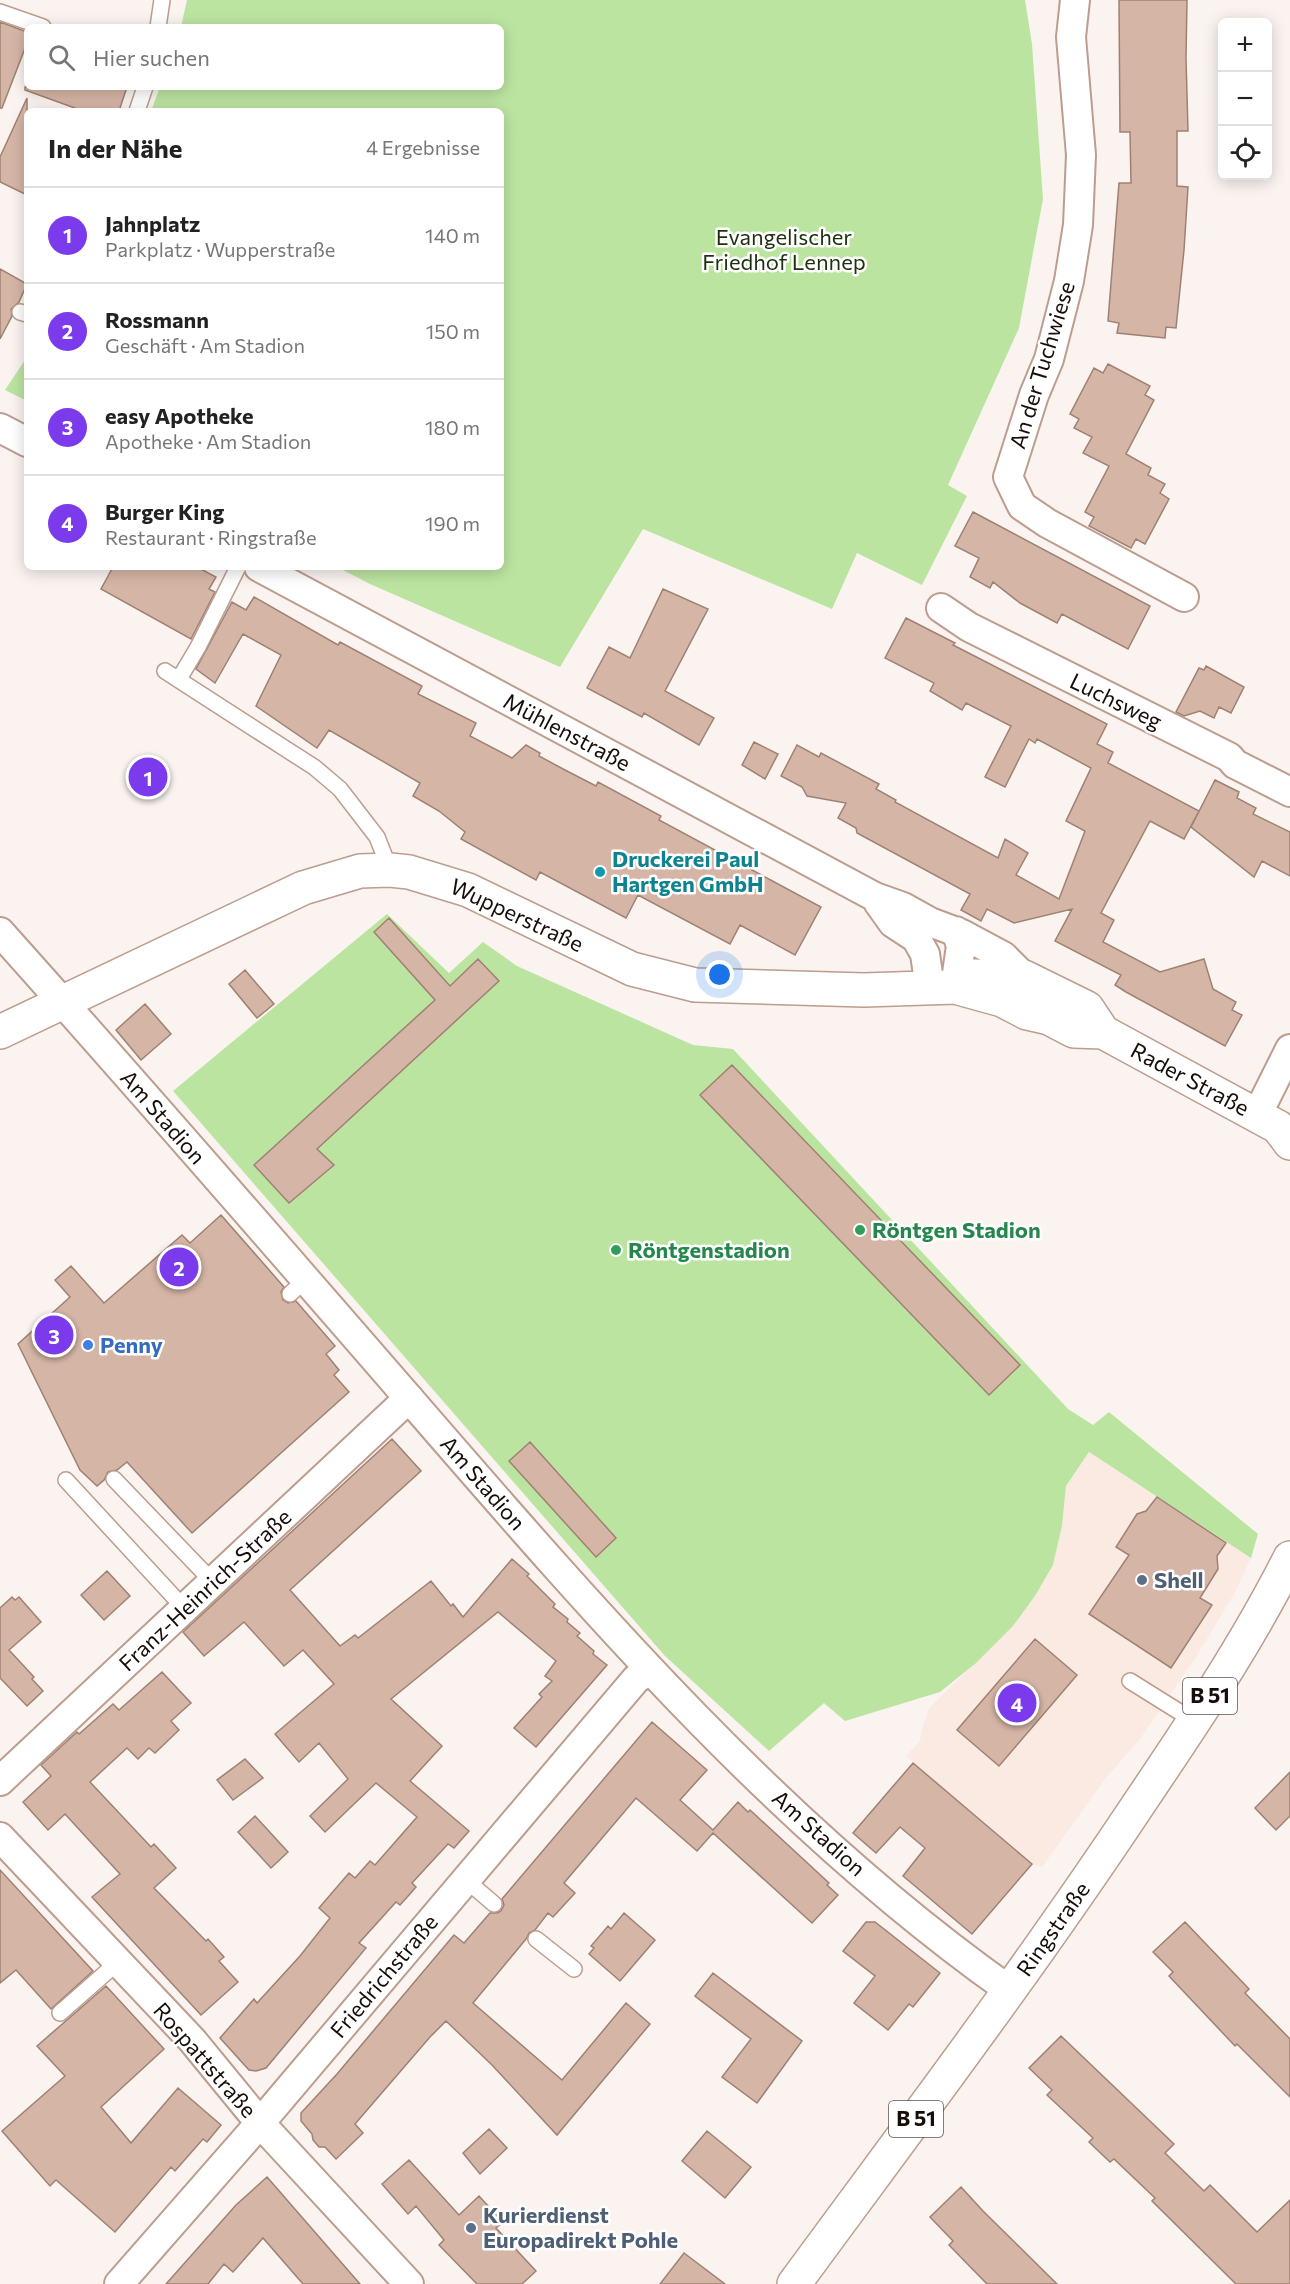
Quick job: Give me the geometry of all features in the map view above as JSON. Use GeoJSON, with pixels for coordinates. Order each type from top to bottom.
{"type":"FeatureCollection","features":[{"type":"Feature","properties":{"kind":"street","name":"An der Tuchwiese"},"geometry":{"type":"LineString","coordinates":[[1075,0],[1071,38],[1081,155],[1078,225],[1069,281],[1049,359],[1034,395],[1008,477],[1022,506],[1047,523],[1184,597]]}},
{"type":"Feature","properties":{"kind":"street"},"geometry":{"type":"LineString","coordinates":[[0,428],[24,440]]}},
{"type":"Feature","properties":{"kind":"street","name":"Mühlenstraße"},"geometry":{"type":"LineString","coordinates":[[265,570],[875,897],[956,931],[1003,956],[1024,977]]}},
{"type":"Feature","properties":{"kind":"street","name":"Luchsweg"},"geometry":{"type":"LineString","coordinates":[[941,608],[969,627],[1229,757],[1235,764],[1290,792]]}},
{"type":"Feature","properties":{"kind":"street","name":"Wupperstraße"},"geometry":{"type":"LineString","coordinates":[[0,1032],[303,888],[360,871],[409,872],[468,890],[632,969],[695,985],[864,990],[943,987]]}},
{"type":"Feature","properties":{"kind":"street","name":"Mühlenstraße"},"geometry":{"type":"LineString","coordinates":[[875,897],[894,923],[916,938],[943,987]]}},
{"type":"Feature","properties":{"kind":"street"},"geometry":{"type":"LineString","coordinates":[[943,987],[961,946],[956,931]]}},
{"type":"Feature","properties":{"kind":"street","name":"Am Stadion"},"geometry":{"type":"LineString","coordinates":[[0,932],[63,1001],[298,1287],[409,1398],[648,1670],[817,1835],[906,1910],[1009,1990]]}},
{"type":"Feature","properties":{"kind":"street","name":"Rader Straße"},"geometry":{"type":"LineString","coordinates":[[943,987],[974,976],[1024,977],[1087,1008],[1103,1032]]}},
{"type":"Feature","properties":{"kind":"street","name":"Rader Straße"},"geometry":{"type":"LineString","coordinates":[[943,987],[1002,1000],[1027,1013],[1049,1018],[1074,1031],[1103,1032],[1279,1128]]}},
{"type":"Feature","properties":{"kind":"street"},"geometry":{"type":"LineString","coordinates":[[1279,1128],[1290,1049]]}},
{"type":"Feature","properties":{"kind":"street","name":"Franz-Heinrich-Straße"},"geometry":{"type":"LineString","coordinates":[[0,1781],[409,1398]]}},
{"type":"Feature","properties":{"kind":"street","name":"Ringstraße"},"geometry":{"type":"LineString","coordinates":[[794,2284],[1009,1990],[1107,1851],[1243,1644],[1290,1558]]}},
{"type":"Feature","properties":{"kind":"street","name":"Friedrichstraße"},"geometry":{"type":"LineString","coordinates":[[119,2284],[260,2123],[636,1679],[648,1670]]}},
{"type":"Feature","properties":{"kind":"street","name":"Rospattstraße"},"geometry":{"type":"LineString","coordinates":[[0,1837],[192,2040],[260,2123],[409,2284]]}},
{"type":"Feature","properties":{"kind":"lane"},"geometry":{"type":"LineString","coordinates":[[158,24],[162,0]]}},
{"type":"Feature","properties":{"kind":"lane"},"geometry":{"type":"LineString","coordinates":[[0,12],[34,24]]}},
{"type":"Feature","properties":{"kind":"lane"},"geometry":{"type":"LineString","coordinates":[[138,108],[144,90]]}},
{"type":"Feature","properties":{"kind":"lane"},"geometry":{"type":"LineString","coordinates":[[179,679],[198,647],[236,570]]}},
{"type":"Feature","properties":{"kind":"lane"},"geometry":{"type":"LineString","coordinates":[[165,671],[314,767],[340,789],[377,837],[390,870]]}},
{"type":"Feature","properties":{"kind":"lane"},"geometry":{"type":"LineString","coordinates":[[114,1479],[213,1581]]}},
{"type":"Feature","properties":{"kind":"lane"},"geometry":{"type":"LineString","coordinates":[[66,1480],[184,1608]]}},
{"type":"Feature","properties":{"kind":"lane"},"geometry":{"type":"LineString","coordinates":[[1130,1681],[1194,1721]]}},
{"type":"Feature","properties":{"kind":"lane"},"geometry":{"type":"LineString","coordinates":[[466,1880],[494,1904]]}},
{"type":"Feature","properties":{"kind":"lane"},"geometry":{"type":"LineString","coordinates":[[536,1939],[574,1969]]}},
{"type":"Feature","properties":{"kind":"lane"},"geometry":{"type":"LineString","coordinates":[[60,2013],[118,1962]]}},
{"type":"Feature","properties":{"kind":"shaded area"},"geometry":{"type":"Polygon","coordinates":[[[1089,1452],[1251,1558],[1234,1594],[1196,1657],[1140,1739],[1105,1779],[1042,1867],[1032,1864],[906,1756],[920,1741],[929,1708],[1013,1626],[1035,1596],[1053,1565],[1062,1526],[1066,1486],[1089,1452]]]}},
{"type":"Feature","properties":{"kind":"green space","name":"Evangelischer Friedhof Lennep"},"geometry":{"type":"Polygon","coordinates":[[[187,0],[1025,0],[1032,44],[1043,199],[1019,328],[948,485],[967,496],[922,585],[857,553],[832,609],[643,529],[560,667],[343,570],[504,570],[504,108],[152,108],[159,90],[504,90],[504,24],[182,24],[187,0]]]}},
{"type":"Feature","properties":{"kind":"green space"},"geometry":{"type":"Polygon","coordinates":[[[24,362],[24,400],[5,390],[24,362]]]}},
{"type":"Feature","properties":{"kind":"green space","name":"Röntgenstadion"},"geometry":{"type":"Polygon","coordinates":[[[387,914],[449,973],[483,942],[517,966],[693,1045],[733,1049],[1068,1409],[1093,1425],[1109,1412],[1258,1534],[1251,1558],[1089,1452],[1066,1486],[1062,1526],[1053,1565],[1035,1596],[1013,1626],[976,1663],[940,1692],[845,1721],[824,1703],[769,1751],[665,1656],[173,1091],[387,914]]]}},
{"type":"Feature","properties":{"kind":"building"},"geometry":{"type":"Polygon","coordinates":[[[1119,0],[1187,0],[1188,131],[1177,131],[1177,186],[1188,187],[1184,250],[1176,328],[1166,327],[1165,338],[1117,333],[1119,323],[1108,321],[1119,183],[1131,183],[1130,132],[1120,132],[1119,0]]]}},
{"type":"Feature","properties":{"kind":"building"},"geometry":{"type":"Polygon","coordinates":[[[0,22],[24,31],[24,51],[2,108],[0,108],[0,22]]]}},
{"type":"Feature","properties":{"kind":"building"},"geometry":{"type":"Polygon","coordinates":[[[25,90],[126,90],[120,108],[75,108],[25,90]]]}},
{"type":"Feature","properties":{"kind":"building"},"geometry":{"type":"Polygon","coordinates":[[[27,98],[27,108],[24,108],[24,194],[0,182],[0,157],[27,98]]]}},
{"type":"Feature","properties":{"kind":"building"},"geometry":{"type":"Polygon","coordinates":[[[0,269],[24,282],[24,291],[19,302],[11,309],[12,316],[0,339],[0,269]]]}},
{"type":"Feature","properties":{"kind":"building"},"geometry":{"type":"Polygon","coordinates":[[[1108,364],[1150,386],[1145,395],[1154,400],[1126,454],[1151,468],[1148,475],[1165,484],[1160,493],[1169,499],[1145,544],[1136,539],[1131,548],[1089,526],[1094,517],[1085,512],[1109,466],[1083,453],[1092,437],[1074,428],[1079,419],[1070,414],[1094,368],[1103,373],[1108,364]]]}},
{"type":"Feature","properties":{"kind":"building"},"geometry":{"type":"Polygon","coordinates":[[[973,512],[1150,606],[1128,649],[1062,614],[1057,623],[1020,603],[993,582],[990,588],[970,577],[979,558],[955,546],[973,512]]]}},
{"type":"Feature","properties":{"kind":"building"},"geometry":{"type":"Polygon","coordinates":[[[111,570],[203,570],[216,577],[209,589],[215,592],[191,639],[101,589],[111,570]]]}},
{"type":"Feature","properties":{"kind":"building"},"geometry":{"type":"Polygon","coordinates":[[[663,589],[708,609],[665,691],[714,718],[699,745],[644,713],[642,717],[587,688],[609,647],[630,658],[663,589]]]}},
{"type":"Feature","properties":{"kind":"building"},"geometry":{"type":"Polygon","coordinates":[[[254,597],[338,645],[340,642],[422,686],[418,694],[476,723],[470,736],[512,758],[526,745],[540,753],[539,756],[596,786],[598,782],[661,816],[659,820],[821,907],[795,955],[740,925],[730,944],[638,895],[626,918],[540,872],[536,880],[461,839],[465,832],[439,811],[413,796],[420,783],[329,730],[317,748],[256,706],[281,655],[243,634],[215,683],[196,669],[232,602],[246,610],[254,597]]]}},
{"type":"Feature","properties":{"kind":"building"},"geometry":{"type":"Polygon","coordinates":[[[906,618],[955,643],[953,645],[1107,724],[1097,744],[1113,752],[1108,763],[1199,811],[1184,839],[1150,821],[1101,913],[1114,920],[1103,942],[1160,972],[1204,959],[1213,989],[1236,1002],[1232,1010],[1242,1015],[1225,1046],[1126,992],[1115,985],[1121,975],[1055,941],[1072,909],[1014,923],[987,909],[981,921],[961,910],[970,894],[857,833],[856,828],[838,818],[846,803],[807,796],[802,787],[781,776],[797,745],[819,757],[821,753],[879,784],[876,789],[896,800],[895,802],[998,858],[1005,839],[1028,853],[1016,875],[1059,899],[1085,831],[1066,821],[1091,768],[1037,739],[1035,743],[1029,739],[1005,787],[985,777],[1011,726],[966,703],[962,710],[930,691],[934,683],[885,658],[906,618]]]}},
{"type":"Feature","properties":{"kind":"building"},"geometry":{"type":"Polygon","coordinates":[[[1206,666],[1244,687],[1231,713],[1219,707],[1214,718],[1200,711],[1184,716],[1176,712],[1199,668],[1204,670],[1206,666]]]}},
{"type":"Feature","properties":{"kind":"building"},"geometry":{"type":"Polygon","coordinates":[[[754,742],[778,754],[765,779],[742,765],[754,742]]]}},
{"type":"Feature","properties":{"kind":"building"},"geometry":{"type":"Polygon","coordinates":[[[1215,780],[1239,792],[1237,798],[1256,808],[1253,814],[1290,832],[1290,876],[1262,861],[1254,877],[1191,827],[1215,780]]]}},
{"type":"Feature","properties":{"kind":"building"},"geometry":{"type":"Polygon","coordinates":[[[389,918],[450,986],[478,959],[499,981],[317,1149],[334,1165],[289,1203],[254,1165],[435,1000],[374,932],[389,918]]]}},
{"type":"Feature","properties":{"kind":"building"},"geometry":{"type":"Polygon","coordinates":[[[245,970],[274,1004],[257,1018],[229,984],[245,970]]]}},
{"type":"Feature","properties":{"kind":"building"},"geometry":{"type":"Polygon","coordinates":[[[145,1004],[171,1034],[141,1060],[116,1030],[145,1004]]]}},
{"type":"Feature","properties":{"kind":"building","name":"Röntgen Stadion"},"geometry":{"type":"Polygon","coordinates":[[[732,1065],[1020,1365],[989,1395],[700,1095],[732,1065]]]}},
{"type":"Feature","properties":{"kind":"building"},"geometry":{"type":"Polygon","coordinates":[[[221,1215],[284,1287],[281,1292],[283,1300],[288,1303],[296,1301],[335,1346],[326,1354],[339,1370],[334,1375],[349,1392],[192,1533],[127,1462],[117,1470],[108,1472],[97,1486],[80,1470],[18,1344],[70,1297],[55,1280],[71,1266],[104,1303],[182,1235],[190,1243],[221,1215]]]}},
{"type":"Feature","properties":{"kind":"building"},"geometry":{"type":"Polygon","coordinates":[[[392,1439],[421,1471],[290,1590],[340,1646],[355,1635],[358,1638],[431,1581],[463,1617],[512,1559],[529,1574],[527,1576],[555,1604],[553,1607],[580,1633],[577,1636],[594,1651],[593,1654],[607,1665],[536,1747],[514,1728],[542,1697],[539,1694],[552,1681],[545,1676],[556,1661],[498,1612],[391,1699],[442,1746],[410,1781],[469,1831],[454,1848],[448,1844],[412,1883],[416,1887],[409,1895],[400,1905],[396,1902],[359,1943],[366,1948],[266,2068],[256,2071],[249,2070],[220,2038],[254,1999],[257,2003],[300,1956],[330,1918],[319,1908],[349,1873],[355,1878],[370,1861],[375,1865],[417,1817],[376,1783],[325,1832],[310,1816],[348,1779],[319,1743],[299,1762],[275,1734],[334,1684],[303,1650],[284,1666],[244,1622],[204,1656],[183,1632],[392,1439]]]}},
{"type":"Feature","properties":{"kind":"building"},"geometry":{"type":"Polygon","coordinates":[[[530,1442],[616,1538],[596,1557],[509,1461],[530,1442]]]}},
{"type":"Feature","properties":{"kind":"building"},"geometry":{"type":"Polygon","coordinates":[[[1157,1497],[1226,1543],[1217,1556],[1218,1569],[1200,1598],[1212,1605],[1171,1668],[1089,1614],[1129,1555],[1116,1547],[1137,1514],[1146,1511],[1157,1497]]]}},
{"type":"Feature","properties":{"kind":"building"},"geometry":{"type":"Polygon","coordinates":[[[107,1571],[130,1596],[104,1620],[81,1595],[107,1571]]]}},
{"type":"Feature","properties":{"kind":"building"},"geometry":{"type":"Polygon","coordinates":[[[12,1597],[15,1600],[19,1597],[41,1622],[9,1650],[34,1677],[32,1679],[43,1691],[27,1706],[0,1678],[0,1608],[12,1597]]]}},
{"type":"Feature","properties":{"kind":"building"},"geometry":{"type":"Polygon","coordinates":[[[1035,1639],[1077,1675],[999,1766],[957,1730],[1035,1639]]]}},
{"type":"Feature","properties":{"kind":"building"},"geometry":{"type":"Polygon","coordinates":[[[162,1672],[191,1703],[171,1721],[179,1730],[155,1753],[149,1748],[138,1759],[127,1748],[90,1782],[151,1847],[154,1844],[176,1868],[154,1888],[206,1941],[208,1939],[224,1957],[219,1961],[238,1982],[201,2015],[92,1897],[120,1874],[65,1814],[48,1830],[23,1802],[51,1776],[41,1765],[77,1732],[79,1734],[113,1704],[119,1710],[162,1672]]]}},
{"type":"Feature","properties":{"kind":"building"},"geometry":{"type":"Polygon","coordinates":[[[652,1722],[707,1770],[680,1800],[713,1830],[738,1802],[748,1812],[750,1810],[829,1883],[827,1885],[838,1895],[812,1923],[713,1833],[697,1851],[636,1798],[564,1883],[575,1893],[553,1917],[548,1913],[535,1930],[529,1933],[473,2003],[562,2080],[626,2003],[650,2024],[557,2135],[492,2065],[446,2021],[355,2124],[363,2133],[336,2159],[325,2147],[319,2147],[301,2121],[301,2113],[337,2074],[454,1935],[464,1943],[490,1913],[501,1911],[504,1905],[502,1899],[652,1722]]]}},
{"type":"Feature","properties":{"kind":"building"},"geometry":{"type":"Polygon","coordinates":[[[245,1759],[263,1778],[233,1800],[217,1780],[245,1759]]]}},
{"type":"Feature","properties":{"kind":"building"},"geometry":{"type":"Polygon","coordinates":[[[913,1763],[1032,1864],[972,1934],[903,1876],[925,1848],[900,1827],[876,1853],[853,1833],[913,1763]]]}},
{"type":"Feature","properties":{"kind":"building"},"geometry":{"type":"Polygon","coordinates":[[[1290,1772],[1290,1816],[1276,1830],[1255,1808],[1290,1772]]]}},
{"type":"Feature","properties":{"kind":"building"},"geometry":{"type":"Polygon","coordinates":[[[255,1816],[288,1852],[271,1868],[238,1832],[255,1816]]]}},
{"type":"Feature","properties":{"kind":"building"},"geometry":{"type":"Polygon","coordinates":[[[0,1870],[93,1971],[51,2009],[16,1970],[0,1983],[0,1870]]]}},
{"type":"Feature","properties":{"kind":"building"},"geometry":{"type":"Polygon","coordinates":[[[624,1913],[655,1940],[620,1981],[589,1954],[594,1948],[591,1946],[608,1926],[611,1929],[624,1913]]]}},
{"type":"Feature","properties":{"kind":"building"},"geometry":{"type":"Polygon","coordinates":[[[866,1922],[875,1922],[940,1973],[913,2007],[909,2004],[888,2030],[854,2003],[875,1976],[843,1951],[866,1922]]]}},
{"type":"Feature","properties":{"kind":"building"},"geometry":{"type":"Polygon","coordinates":[[[1185,1922],[1249,1989],[1245,1993],[1290,2039],[1290,2097],[1237,2044],[1235,2046],[1169,1976],[1173,1972],[1153,1952],[1185,1922]]]}},
{"type":"Feature","properties":{"kind":"building"},"geometry":{"type":"Polygon","coordinates":[[[713,1973],[802,2041],[757,2103],[722,2077],[751,2039],[695,1996],[713,1973]]]}},
{"type":"Feature","properties":{"kind":"building"},"geometry":{"type":"Polygon","coordinates":[[[106,1986],[164,2049],[101,2107],[131,2143],[178,2088],[221,2125],[207,2142],[203,2139],[175,2171],[171,2167],[115,2232],[56,2180],[50,2186],[2,2131],[65,2076],[37,2046],[106,1986]]]}},
{"type":"Feature","properties":{"kind":"building"},"geometry":{"type":"Polygon","coordinates":[[[1061,2036],[1174,2144],[1165,2153],[1204,2191],[1210,2185],[1257,2232],[1290,2200],[1290,2284],[1236,2284],[1152,2201],[1155,2198],[1114,2159],[1110,2162],[1089,2142],[1093,2138],[1047,2095],[1052,2090],[1029,2068],[1061,2036]]]}},
{"type":"Feature","properties":{"kind":"building"},"geometry":{"type":"Polygon","coordinates":[[[489,2129],[507,2148],[480,2174],[463,2153],[489,2129]]]}},
{"type":"Feature","properties":{"kind":"building"},"geometry":{"type":"Polygon","coordinates":[[[707,2131],[751,2167],[725,2198],[682,2161],[707,2131]]]}},
{"type":"Feature","properties":{"kind":"building"},"geometry":{"type":"Polygon","coordinates":[[[409,2160],[459,2215],[479,2196],[503,2222],[496,2228],[536,2271],[522,2284],[477,2284],[439,2245],[444,2240],[416,2206],[408,2214],[382,2184],[409,2160]]]}},
{"type":"Feature","properties":{"kind":"building"},"geometry":{"type":"Polygon","coordinates":[[[267,2177],[360,2284],[303,2284],[263,2238],[233,2272],[224,2264],[208,2284],[166,2284],[236,2205],[267,2177]]]}},
{"type":"Feature","properties":{"kind":"building"},"geometry":{"type":"Polygon","coordinates":[[[961,2187],[1057,2284],[987,2284],[949,2245],[953,2241],[930,2217],[961,2187]]]}},
{"type":"Feature","properties":{"kind":"building"},"geometry":{"type":"Polygon","coordinates":[[[684,2253],[725,2284],[660,2284],[684,2253]]]}},
{"type":"Feature","properties":{"kind":"place","name":"Jahnplatz"},"geometry":{"type":"Point","coordinates":[148,777]}},
{"type":"Feature","properties":{"kind":"place","name":"Druckerei Paul Hartgen GmbH"},"geometry":{"type":"Point","coordinates":[600,872]}},
{"type":"Feature","properties":{"kind":"place","name":"Röntgen Stadion"},"geometry":{"type":"Point","coordinates":[860,1230]}},
{"type":"Feature","properties":{"kind":"place","name":"Röntgenstadion"},"geometry":{"type":"Point","coordinates":[616,1250]}},
{"type":"Feature","properties":{"kind":"place","name":"Rossmann"},"geometry":{"type":"Point","coordinates":[179,1267]}},
{"type":"Feature","properties":{"kind":"place","name":"easy Apotheke"},"geometry":{"type":"Point","coordinates":[54,1335]}},
{"type":"Feature","properties":{"kind":"place","name":"Penny"},"geometry":{"type":"Point","coordinates":[88,1345]}},
{"type":"Feature","properties":{"kind":"place","name":"Shell"},"geometry":{"type":"Point","coordinates":[1142,1580]}},
{"type":"Feature","properties":{"kind":"place","name":"Burger King"},"geometry":{"type":"Point","coordinates":[1017,1703]}},
{"type":"Feature","properties":{"kind":"place","name":"Kurierdienst Europadirekt Pohle"},"geometry":{"type":"Point","coordinates":[471,2228]}}]}
